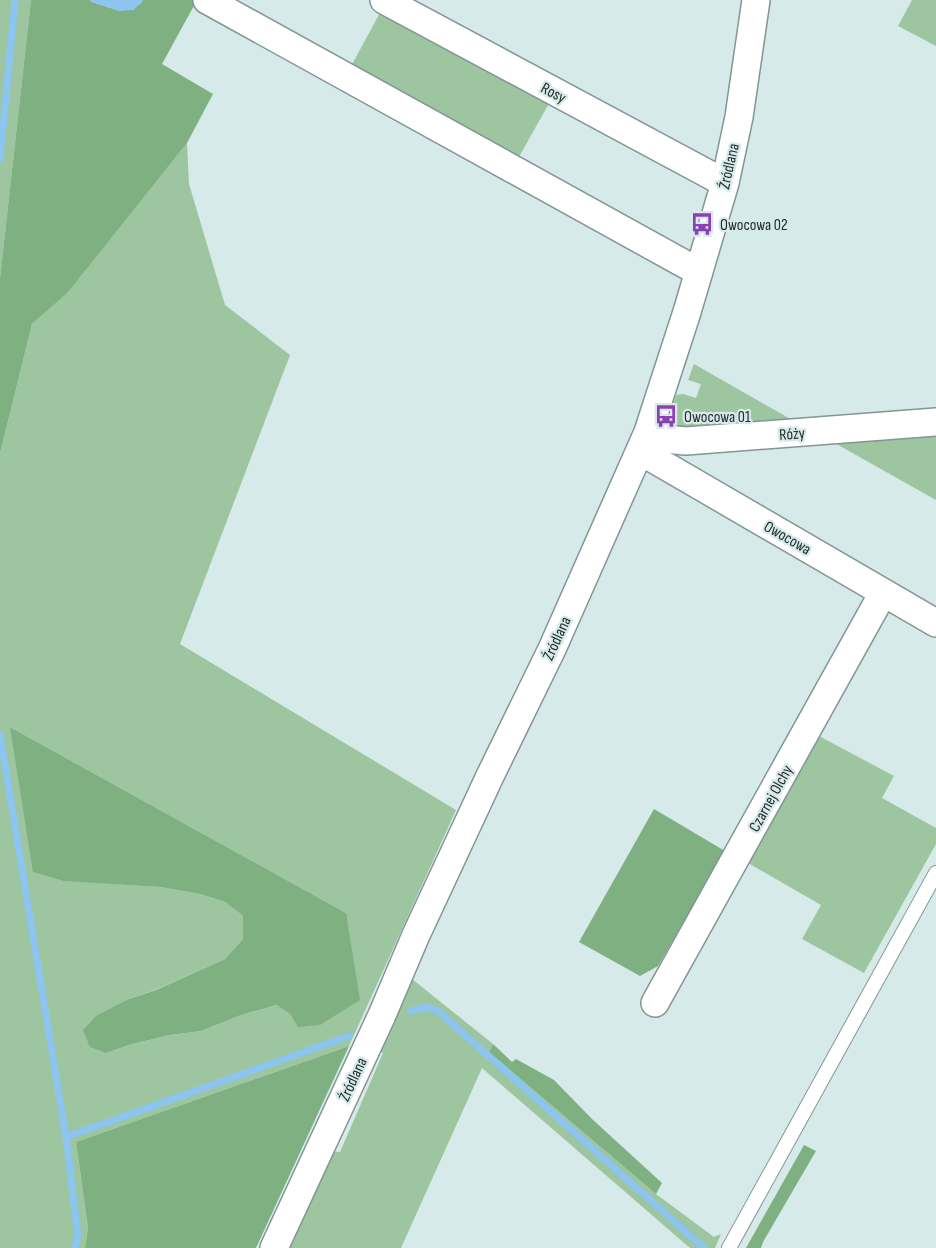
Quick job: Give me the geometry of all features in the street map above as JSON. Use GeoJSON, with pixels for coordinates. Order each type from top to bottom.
{"type":"FeatureCollection","features":[{"type":"Feature","properties":{"kind":"street"},"geometry":{"type":"LineString","coordinates":[[207,0],[699,272]]}},
{"type":"Feature","properties":{"kind":"street","name":"Rosy"},"geometry":{"type":"LineString","coordinates":[[384,0],[725,183]]}},
{"type":"Feature","properties":{"kind":"street","name":"Źródlana"},"geometry":{"type":"LineString","coordinates":[[274,1248],[382,1015],[416,935],[552,649],[644,442],[725,183],[739,117],[756,0]]}},
{"type":"Feature","properties":{"kind":"street","name":"Róży"},"geometry":{"type":"LineString","coordinates":[[644,442],[686,441],[936,422]]}},
{"type":"Feature","properties":{"kind":"street","name":"Owocowa"},"geometry":{"type":"LineString","coordinates":[[644,442],[936,623]]}},
{"type":"Feature","properties":{"kind":"street","name":"Czarnej Olchy"},"geometry":{"type":"LineString","coordinates":[[655,1003],[883,592]]}},
{"type":"Feature","properties":{"kind":"lane"},"geometry":{"type":"LineString","coordinates":[[729,1248],[936,873]]}},
{"type":"Feature","properties":{"kind":"green space"},"geometry":{"type":"Polygon","coordinates":[[[0,0],[31,0],[0,278],[0,0]]]}},
{"type":"Feature","properties":{"kind":"green space"},"geometry":{"type":"Polygon","coordinates":[[[31,0],[90,0],[120,11],[140,4],[143,0],[192,0],[196,2],[162,64],[213,94],[187,143],[68,292],[32,324],[0,453],[0,278],[31,0]]]}},
{"type":"Feature","properties":{"kind":"green space"},"geometry":{"type":"Polygon","coordinates":[[[912,0],[936,0],[936,46],[898,26],[912,0]]]}},
{"type":"Feature","properties":{"kind":"green space"},"geometry":{"type":"Polygon","coordinates":[[[382,9],[551,100],[516,162],[349,70],[382,9]]]}},
{"type":"Feature","properties":{"kind":"green space"},"geometry":{"type":"Polygon","coordinates":[[[187,143],[189,184],[225,305],[290,355],[180,644],[456,810],[349,1046],[76,1142],[88,1228],[85,1248],[0,1248],[0,453],[32,324],[68,291],[187,143]],[[10,727],[103,883],[160,887],[200,894],[225,902],[243,916],[243,939],[225,959],[129,999],[106,1053],[170,1035],[201,1031],[241,1015],[278,1005],[290,1014],[298,1026],[346,913],[10,727]]]}},
{"type":"Feature","properties":{"kind":"green space"},"geometry":{"type":"Polygon","coordinates":[[[694,364],[794,421],[683,432],[668,423],[676,395],[683,394],[696,398],[701,384],[688,380],[694,364]]]}},
{"type":"Feature","properties":{"kind":"green space"},"geometry":{"type":"Polygon","coordinates":[[[936,431],[936,500],[824,437],[936,431]]]}},
{"type":"Feature","properties":{"kind":"green space"},"geometry":{"type":"Polygon","coordinates":[[[10,727],[346,913],[360,1000],[320,1025],[298,1027],[290,1014],[277,1005],[241,1015],[201,1031],[170,1035],[106,1053],[90,1047],[83,1030],[96,1016],[129,999],[156,990],[225,959],[243,939],[243,916],[225,902],[200,894],[160,887],[64,881],[33,872],[10,727]]]}},
{"type":"Feature","properties":{"kind":"green space"},"geometry":{"type":"Polygon","coordinates":[[[819,736],[894,776],[882,798],[936,828],[936,844],[864,973],[802,939],[821,905],[748,863],[819,736]]]}},
{"type":"Feature","properties":{"kind":"green space"},"geometry":{"type":"Polygon","coordinates":[[[654,809],[725,851],[658,966],[640,976],[579,942],[654,809]]]}},
{"type":"Feature","properties":{"kind":"green space"},"geometry":{"type":"Polygon","coordinates":[[[412,979],[493,1044],[489,1052],[656,1194],[714,1237],[721,1234],[715,1248],[690,1248],[482,1068],[401,1248],[283,1248],[327,1151],[340,1152],[383,1053],[379,1051],[382,1041],[387,1039],[412,979]]]}},
{"type":"Feature","properties":{"kind":"green space"},"geometry":{"type":"Polygon","coordinates":[[[493,1044],[512,1062],[516,1059],[554,1080],[592,1119],[662,1183],[656,1194],[489,1052],[493,1044]]]}},
{"type":"Feature","properties":{"kind":"green space"},"geometry":{"type":"Polygon","coordinates":[[[349,1046],[256,1248],[85,1248],[88,1228],[76,1142],[349,1046]]]}},
{"type":"Feature","properties":{"kind":"green space"},"geometry":{"type":"Polygon","coordinates":[[[804,1145],[816,1151],[761,1248],[746,1248],[804,1145]]]}},
{"type":"Feature","properties":{"kind":"water"},"geometry":{"type":"Polygon","coordinates":[[[90,0],[143,0],[134,10],[120,11],[90,0]]]}},
{"type":"Feature","properties":{"kind":"waterway"},"geometry":{"type":"LineString","coordinates":[[0,159],[15,0]]}},
{"type":"Feature","properties":{"kind":"waterway"},"geometry":{"type":"LineString","coordinates":[[0,735],[66,1137],[78,1236],[75,1248]]}},
{"type":"Feature","properties":{"kind":"waterway"},"geometry":{"type":"LineString","coordinates":[[411,1011],[427,1007],[438,1011],[704,1248]]}},
{"type":"Feature","properties":{"kind":"waterway"},"geometry":{"type":"LineString","coordinates":[[66,1137],[349,1036]]}},
{"type":"Feature","properties":{"kind":"place","name":"Owocowa 02"},"geometry":{"type":"Point","coordinates":[702,224]}},
{"type":"Feature","properties":{"kind":"place","name":"Owocowa 01"},"geometry":{"type":"Point","coordinates":[666,416]}}]}
